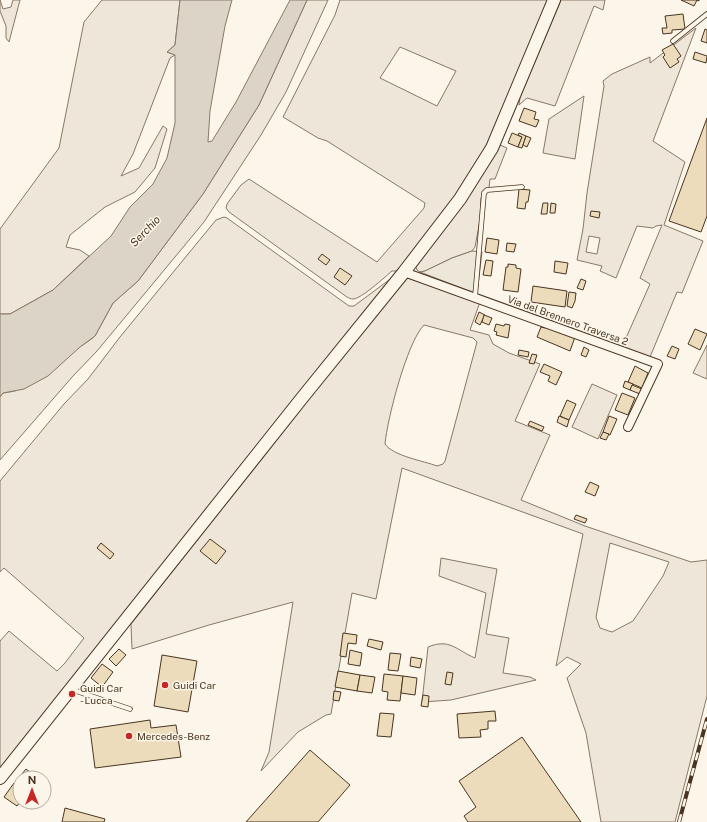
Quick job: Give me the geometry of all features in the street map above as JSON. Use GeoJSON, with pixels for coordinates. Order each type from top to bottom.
{"type":"FeatureCollection","features":[{"type":"Feature","properties":{"kind":"main road"},"geometry":{"type":"LineString","coordinates":[[0,778],[404,272],[460,199],[485,160],[510,108],[554,0]]}},
{"type":"Feature","properties":{"kind":"street","name":"Via del Brennero Traversa 2"},"geometry":{"type":"LineString","coordinates":[[404,272],[658,364],[628,427]]}},
{"type":"Feature","properties":{"kind":"lane"},"geometry":{"type":"LineString","coordinates":[[673,41],[707,14]]}},
{"type":"Feature","properties":{"kind":"lane"},"geometry":{"type":"LineString","coordinates":[[475,297],[484,193],[487,190],[522,187]]}},
{"type":"Feature","properties":{"kind":"lane"},"geometry":{"type":"LineString","coordinates":[[70,690],[130,709]]}},
{"type":"Feature","properties":{"kind":"shaded area"},"geometry":{"type":"Polygon","coordinates":[[[0,0],[3,9],[11,7],[13,0],[20,0],[9,42],[6,38],[6,26],[0,11],[0,0]]]}},
{"type":"Feature","properties":{"kind":"shaded area"},"geometry":{"type":"Polygon","coordinates":[[[102,0],[180,0],[175,45],[167,52],[175,55],[170,58],[133,154],[121,176],[139,168],[163,126],[167,129],[155,168],[135,192],[105,207],[70,235],[66,247],[80,250],[89,256],[53,290],[10,314],[0,314],[0,229],[59,148],[84,22],[102,0]]]}},
{"type":"Feature","properties":{"kind":"shaded area"},"geometry":{"type":"Polygon","coordinates":[[[307,0],[328,0],[286,92],[261,135],[204,222],[97,351],[73,376],[0,460],[0,397],[3,393],[15,391],[95,336],[113,303],[138,281],[203,194],[259,105],[307,0]]]}},
{"type":"Feature","properties":{"kind":"shaded area"},"geometry":{"type":"Polygon","coordinates":[[[340,0],[549,0],[493,134],[453,199],[400,269],[392,271],[367,292],[353,299],[347,297],[229,212],[226,208],[227,204],[241,185],[249,179],[377,262],[424,208],[425,203],[327,141],[318,138],[283,117],[335,15],[340,0]],[[400,47],[380,78],[437,106],[456,71],[400,47]]]}},
{"type":"Feature","properties":{"kind":"shaded area"},"geometry":{"type":"Polygon","coordinates":[[[561,0],[605,0],[603,10],[594,6],[555,106],[527,98],[519,105],[520,97],[561,0]]]}},
{"type":"Feature","properties":{"kind":"shaded area"},"geometry":{"type":"Polygon","coordinates":[[[696,28],[653,141],[685,162],[664,225],[703,241],[682,293],[677,292],[650,357],[622,347],[650,284],[640,278],[662,225],[653,228],[637,226],[616,278],[600,271],[602,266],[577,260],[604,86],[603,81],[612,74],[650,57],[650,63],[696,28]],[[589,236],[586,252],[597,254],[600,238],[589,236]]]}},
{"type":"Feature","properties":{"kind":"shaded area"},"geometry":{"type":"Polygon","coordinates":[[[584,96],[575,159],[543,153],[549,119],[584,96]]]}},
{"type":"Feature","properties":{"kind":"shaded area"},"geometry":{"type":"Polygon","coordinates":[[[500,145],[507,148],[495,179],[490,179],[489,188],[484,192],[481,198],[480,220],[475,247],[472,251],[420,272],[416,267],[454,215],[500,145]]]}},
{"type":"Feature","properties":{"kind":"shaded area"},"geometry":{"type":"Polygon","coordinates":[[[224,217],[349,306],[354,306],[393,277],[0,769],[0,641],[9,631],[57,671],[84,638],[4,568],[0,572],[0,481],[64,404],[88,379],[120,337],[216,220],[224,217]]]}},
{"type":"Feature","properties":{"kind":"shaded area"},"geometry":{"type":"Polygon","coordinates":[[[472,251],[482,252],[477,294],[420,272],[452,258],[472,251]]]}},
{"type":"Feature","properties":{"kind":"shaded area"},"geometry":{"type":"Polygon","coordinates":[[[408,278],[480,302],[470,330],[489,335],[493,344],[509,353],[540,364],[515,421],[550,435],[521,500],[585,526],[691,562],[707,560],[707,696],[675,822],[601,822],[586,733],[567,678],[581,664],[567,657],[556,666],[583,534],[402,468],[376,599],[352,593],[331,714],[326,715],[298,732],[261,771],[269,752],[293,602],[209,625],[132,649],[131,624],[404,279],[408,278]],[[424,325],[411,347],[399,382],[385,444],[395,452],[409,458],[437,466],[443,464],[445,461],[477,342],[473,338],[424,325]],[[610,543],[596,617],[600,628],[612,632],[633,621],[663,576],[669,562],[610,543]]]}},
{"type":"Feature","properties":{"kind":"shaded area"},"geometry":{"type":"Polygon","coordinates":[[[707,345],[707,379],[693,373],[707,345]]]}},
{"type":"Feature","properties":{"kind":"shaded area"},"geometry":{"type":"Polygon","coordinates":[[[592,384],[617,395],[598,439],[572,427],[592,384]]]}},
{"type":"Feature","properties":{"kind":"shaded area"},"geometry":{"type":"Polygon","coordinates":[[[441,558],[497,569],[486,634],[509,638],[503,673],[530,677],[536,680],[451,700],[422,702],[428,647],[448,644],[475,658],[486,593],[439,576],[441,558]]]}},
{"type":"Feature","properties":{"kind":"water","name":"Serchio"},"geometry":{"type":"Polygon","coordinates":[[[180,0],[232,0],[225,26],[210,111],[208,142],[212,141],[236,102],[290,0],[307,0],[259,105],[203,194],[138,281],[113,303],[95,336],[80,347],[48,376],[24,389],[3,393],[0,397],[0,314],[10,314],[53,290],[111,236],[130,207],[153,184],[167,158],[175,123],[175,55],[167,52],[175,45],[180,0]]]}},
{"type":"Feature","properties":{"kind":"building"},"geometry":{"type":"Polygon","coordinates":[[[681,0],[697,0],[694,6],[681,0]]]}},
{"type":"Feature","properties":{"kind":"building"},"geometry":{"type":"Polygon","coordinates":[[[683,14],[685,29],[672,30],[672,33],[663,34],[662,28],[667,28],[665,16],[683,14]]]}},
{"type":"Feature","properties":{"kind":"building"},"geometry":{"type":"Polygon","coordinates":[[[705,29],[707,30],[707,43],[701,41],[705,29]]]}},
{"type":"Feature","properties":{"kind":"building"},"geometry":{"type":"Polygon","coordinates":[[[673,44],[681,56],[677,59],[679,62],[670,68],[663,57],[665,55],[662,50],[673,44]]]}},
{"type":"Feature","properties":{"kind":"building"},"geometry":{"type":"Polygon","coordinates":[[[695,52],[707,56],[706,63],[693,59],[695,52]]]}},
{"type":"Feature","properties":{"kind":"building"},"geometry":{"type":"Polygon","coordinates":[[[524,108],[536,112],[534,119],[539,120],[536,127],[519,121],[524,108]]]}},
{"type":"Feature","properties":{"kind":"building"},"geometry":{"type":"Polygon","coordinates":[[[707,118],[707,216],[701,232],[669,221],[707,118]]]}},
{"type":"Feature","properties":{"kind":"building"},"geometry":{"type":"Polygon","coordinates":[[[512,133],[522,137],[518,147],[508,143],[512,133]]]}},
{"type":"Feature","properties":{"kind":"building"},"geometry":{"type":"Polygon","coordinates":[[[519,133],[526,136],[522,148],[518,147],[522,137],[518,135],[519,133]]]}},
{"type":"Feature","properties":{"kind":"building"},"geometry":{"type":"Polygon","coordinates":[[[526,136],[531,138],[527,147],[523,145],[526,136]]]}},
{"type":"Feature","properties":{"kind":"building"},"geometry":{"type":"Polygon","coordinates":[[[519,189],[530,190],[525,209],[517,208],[519,189]]]}},
{"type":"Feature","properties":{"kind":"building"},"geometry":{"type":"Polygon","coordinates":[[[543,203],[548,203],[547,214],[541,214],[543,203]]]}},
{"type":"Feature","properties":{"kind":"building"},"geometry":{"type":"Polygon","coordinates":[[[551,203],[556,204],[555,213],[550,213],[551,203]]]}},
{"type":"Feature","properties":{"kind":"building"},"geometry":{"type":"Polygon","coordinates":[[[591,211],[600,212],[599,218],[590,216],[591,211]]]}},
{"type":"Feature","properties":{"kind":"building"},"geometry":{"type":"Polygon","coordinates":[[[487,238],[499,240],[497,254],[485,252],[487,238]]]}},
{"type":"Feature","properties":{"kind":"building"},"geometry":{"type":"Polygon","coordinates":[[[507,243],[516,244],[514,252],[506,251],[507,243]]]}},
{"type":"Feature","properties":{"kind":"building"},"geometry":{"type":"Polygon","coordinates":[[[322,254],[330,260],[326,265],[318,259],[322,254]]]}},
{"type":"Feature","properties":{"kind":"building"},"geometry":{"type":"Polygon","coordinates":[[[486,260],[493,261],[491,276],[483,275],[486,260]]]}},
{"type":"Feature","properties":{"kind":"building"},"geometry":{"type":"Polygon","coordinates":[[[555,261],[568,263],[566,274],[554,272],[555,261]]]}},
{"type":"Feature","properties":{"kind":"building"},"geometry":{"type":"Polygon","coordinates":[[[508,264],[516,265],[516,268],[521,269],[518,292],[503,290],[506,267],[508,267],[508,264]]]}},
{"type":"Feature","properties":{"kind":"building"},"geometry":{"type":"Polygon","coordinates":[[[340,268],[352,276],[345,285],[334,277],[340,268]]]}},
{"type":"Feature","properties":{"kind":"building"},"geometry":{"type":"Polygon","coordinates":[[[581,279],[586,281],[583,290],[577,288],[581,279]]]}},
{"type":"Feature","properties":{"kind":"building"},"geometry":{"type":"Polygon","coordinates":[[[533,286],[567,291],[565,307],[531,302],[533,286]]]}},
{"type":"Feature","properties":{"kind":"building"},"geometry":{"type":"Polygon","coordinates":[[[569,292],[576,293],[572,308],[567,306],[569,292]]]}},
{"type":"Feature","properties":{"kind":"building"},"geometry":{"type":"Polygon","coordinates":[[[479,312],[485,315],[480,325],[475,322],[479,312]]]}},
{"type":"Feature","properties":{"kind":"building"},"geometry":{"type":"Polygon","coordinates":[[[484,315],[492,318],[489,325],[482,322],[484,315]]]}},
{"type":"Feature","properties":{"kind":"building"},"geometry":{"type":"Polygon","coordinates":[[[496,324],[504,326],[505,324],[510,325],[508,338],[496,335],[497,332],[494,331],[496,324]]]}},
{"type":"Feature","properties":{"kind":"building"},"geometry":{"type":"Polygon","coordinates":[[[547,325],[575,337],[570,351],[537,337],[541,327],[545,328],[547,325]]]}},
{"type":"Feature","properties":{"kind":"building"},"geometry":{"type":"Polygon","coordinates":[[[695,329],[707,334],[700,350],[688,344],[695,329]]]}},
{"type":"Feature","properties":{"kind":"building"},"geometry":{"type":"Polygon","coordinates":[[[672,346],[679,349],[675,359],[667,356],[672,346]]]}},
{"type":"Feature","properties":{"kind":"building"},"geometry":{"type":"Polygon","coordinates":[[[584,347],[589,350],[586,357],[581,355],[584,347]]]}},
{"type":"Feature","properties":{"kind":"building"},"geometry":{"type":"Polygon","coordinates":[[[519,350],[529,352],[528,357],[518,355],[519,350]]]}},
{"type":"Feature","properties":{"kind":"building"},"geometry":{"type":"Polygon","coordinates":[[[532,354],[537,355],[534,364],[529,363],[532,354]]]}},
{"type":"Feature","properties":{"kind":"building"},"geometry":{"type":"Polygon","coordinates":[[[544,364],[562,372],[556,385],[548,381],[550,376],[540,372],[544,364]]]}},
{"type":"Feature","properties":{"kind":"building"},"geometry":{"type":"Polygon","coordinates":[[[635,366],[648,373],[642,388],[628,382],[635,366]]]}},
{"type":"Feature","properties":{"kind":"building"},"geometry":{"type":"Polygon","coordinates":[[[625,381],[633,384],[630,390],[623,387],[625,381]]]}},
{"type":"Feature","properties":{"kind":"building"},"geometry":{"type":"Polygon","coordinates":[[[632,385],[642,389],[640,394],[630,390],[632,385]]]}},
{"type":"Feature","properties":{"kind":"building"},"geometry":{"type":"Polygon","coordinates":[[[622,393],[635,398],[628,415],[615,410],[622,393]]]}},
{"type":"Feature","properties":{"kind":"building"},"geometry":{"type":"Polygon","coordinates":[[[567,400],[576,404],[569,420],[560,416],[567,400]]]}},
{"type":"Feature","properties":{"kind":"building"},"geometry":{"type":"Polygon","coordinates":[[[559,416],[569,420],[567,427],[557,422],[559,416]]]}},
{"type":"Feature","properties":{"kind":"building"},"geometry":{"type":"Polygon","coordinates":[[[609,416],[617,419],[610,435],[603,432],[609,416]]]}},
{"type":"Feature","properties":{"kind":"building"},"geometry":{"type":"Polygon","coordinates":[[[530,421],[544,427],[542,431],[528,425],[530,421]]]}},
{"type":"Feature","properties":{"kind":"building"},"geometry":{"type":"Polygon","coordinates":[[[603,432],[609,434],[606,440],[600,438],[603,432]]]}},
{"type":"Feature","properties":{"kind":"building"},"geometry":{"type":"Polygon","coordinates":[[[590,482],[599,486],[595,496],[585,492],[590,482]]]}},
{"type":"Feature","properties":{"kind":"building"},"geometry":{"type":"Polygon","coordinates":[[[576,515],[587,519],[585,523],[574,519],[576,515]]]}},
{"type":"Feature","properties":{"kind":"building"},"geometry":{"type":"Polygon","coordinates":[[[210,539],[226,551],[216,564],[200,551],[210,539]]]}},
{"type":"Feature","properties":{"kind":"building"},"geometry":{"type":"Polygon","coordinates":[[[101,543],[114,554],[110,559],[97,548],[101,543]]]}},
{"type":"Feature","properties":{"kind":"building"},"geometry":{"type":"Polygon","coordinates":[[[343,633],[357,635],[356,644],[348,643],[346,657],[340,656],[343,633]]]}},
{"type":"Feature","properties":{"kind":"building"},"geometry":{"type":"Polygon","coordinates":[[[369,639],[383,642],[381,650],[367,646],[369,639]]]}},
{"type":"Feature","properties":{"kind":"building"},"geometry":{"type":"Polygon","coordinates":[[[119,649],[126,655],[116,666],[109,659],[119,649]]]}},
{"type":"Feature","properties":{"kind":"building"},"geometry":{"type":"Polygon","coordinates":[[[350,650],[362,653],[360,666],[348,664],[350,650]]]}},
{"type":"Feature","properties":{"kind":"building"},"geometry":{"type":"Polygon","coordinates":[[[390,653],[401,654],[398,671],[388,670],[390,653]]]}},
{"type":"Feature","properties":{"kind":"building"},"geometry":{"type":"Polygon","coordinates":[[[162,655],[197,661],[188,712],[154,706],[162,655]]]}},
{"type":"Feature","properties":{"kind":"building"},"geometry":{"type":"Polygon","coordinates":[[[411,657],[422,659],[420,668],[410,666],[411,657]]]}},
{"type":"Feature","properties":{"kind":"building"},"geometry":{"type":"Polygon","coordinates":[[[102,664],[113,672],[102,687],[91,678],[102,664]]]}},
{"type":"Feature","properties":{"kind":"building"},"geometry":{"type":"Polygon","coordinates":[[[338,671],[360,675],[357,691],[335,687],[338,671]]]}},
{"type":"Feature","properties":{"kind":"building"},"geometry":{"type":"Polygon","coordinates":[[[447,672],[453,673],[451,685],[445,684],[447,672]]]}},
{"type":"Feature","properties":{"kind":"building"},"geometry":{"type":"Polygon","coordinates":[[[384,674],[403,676],[400,701],[387,700],[388,692],[382,691],[384,674]]]}},
{"type":"Feature","properties":{"kind":"building"},"geometry":{"type":"Polygon","coordinates":[[[360,675],[375,677],[372,693],[357,691],[360,675]]]}},
{"type":"Feature","properties":{"kind":"building"},"geometry":{"type":"Polygon","coordinates":[[[403,676],[417,678],[415,695],[401,693],[403,676]]]}},
{"type":"Feature","properties":{"kind":"building"},"geometry":{"type":"Polygon","coordinates":[[[334,691],[341,692],[339,701],[333,700],[334,691]]]}},
{"type":"Feature","properties":{"kind":"building"},"geometry":{"type":"Polygon","coordinates":[[[423,695],[429,696],[428,707],[421,706],[423,695]]]}},
{"type":"Feature","properties":{"kind":"building"},"geometry":{"type":"Polygon","coordinates":[[[495,711],[496,721],[488,721],[488,729],[480,730],[481,737],[459,738],[457,714],[495,711]]]}},
{"type":"Feature","properties":{"kind":"building"},"geometry":{"type":"Polygon","coordinates":[[[380,713],[394,714],[391,737],[377,736],[380,713]]]}},
{"type":"Feature","properties":{"kind":"building"},"geometry":{"type":"Polygon","coordinates":[[[150,720],[151,728],[176,725],[181,757],[95,768],[90,729],[150,720]]]}},
{"type":"Feature","properties":{"kind":"building"},"geometry":{"type":"Polygon","coordinates":[[[522,737],[581,822],[468,822],[464,816],[476,807],[459,781],[522,737]]]}},
{"type":"Feature","properties":{"kind":"building"},"geometry":{"type":"Polygon","coordinates":[[[310,750],[350,785],[318,822],[246,822],[310,750]]]}},
{"type":"Feature","properties":{"kind":"building"},"geometry":{"type":"Polygon","coordinates":[[[12,786],[12,803],[4,797],[12,786]]]}},
{"type":"Feature","properties":{"kind":"building"},"geometry":{"type":"Polygon","coordinates":[[[65,808],[105,819],[104,822],[62,822],[65,808]]]}},
{"type":"Feature","properties":{"kind":"railway"},"geometry":{"type":"LineString","coordinates":[[679,822],[707,719]]}},
{"type":"Feature","properties":{"kind":"place","name":"Guidi Car"},"geometry":{"type":"Point","coordinates":[165,685]}},
{"type":"Feature","properties":{"kind":"place","name":"Guidi Car - Lucca"},"geometry":{"type":"Point","coordinates":[72,694]}},
{"type":"Feature","properties":{"kind":"place","name":"Mercedes-Benz"},"geometry":{"type":"Point","coordinates":[129,736]}}]}
